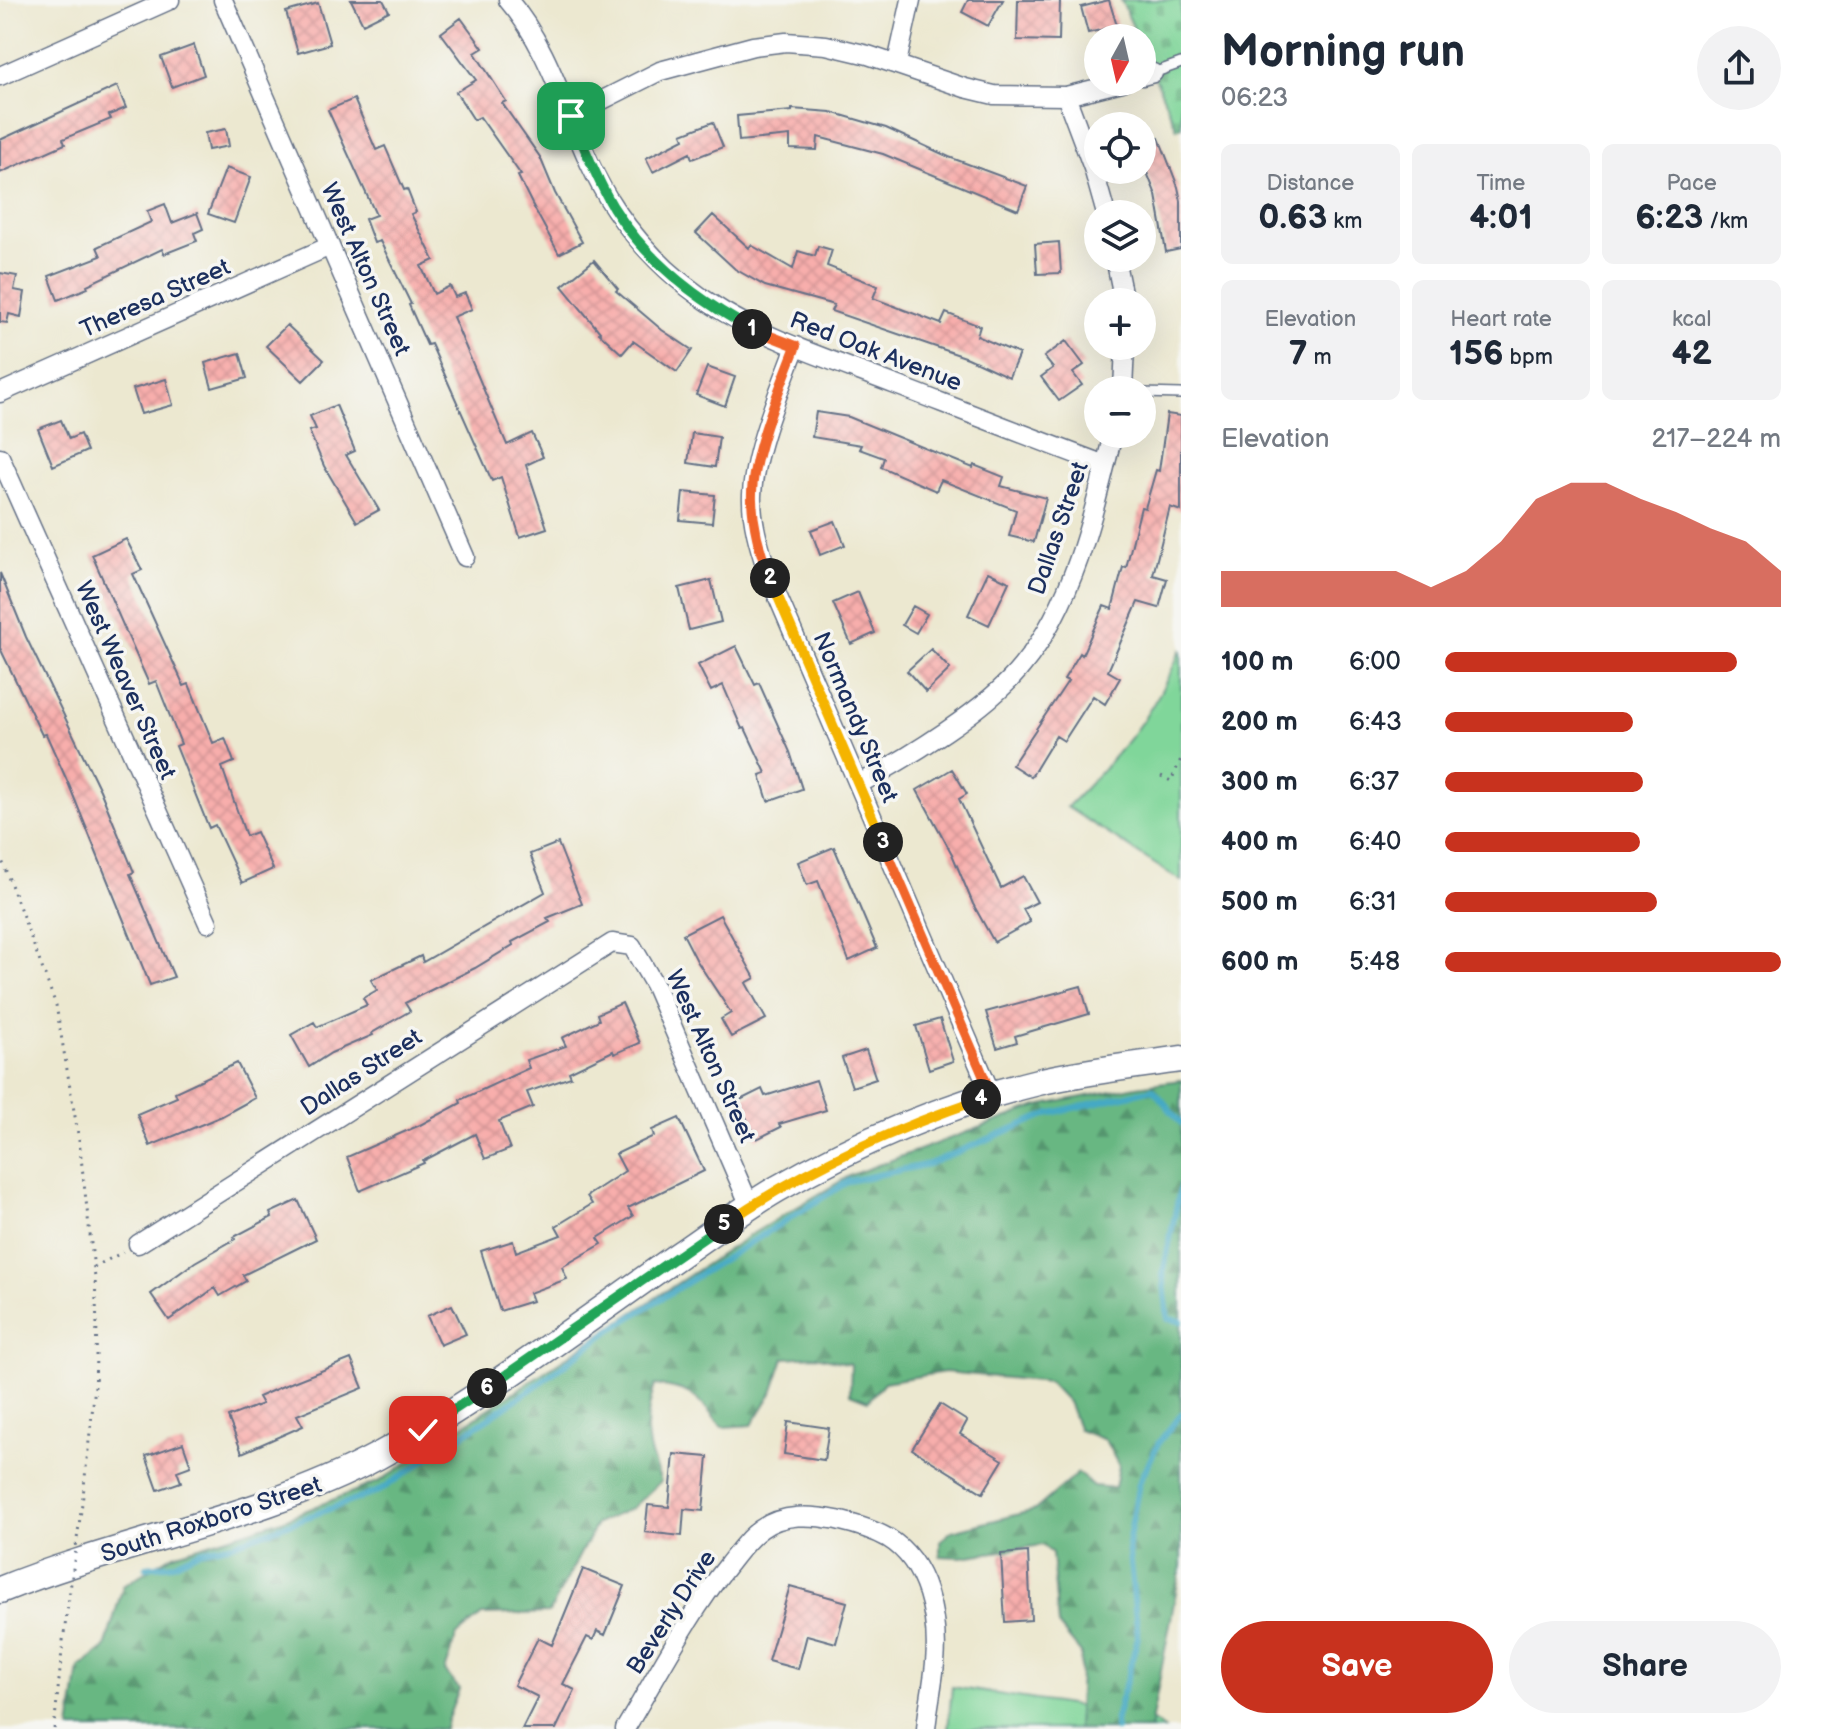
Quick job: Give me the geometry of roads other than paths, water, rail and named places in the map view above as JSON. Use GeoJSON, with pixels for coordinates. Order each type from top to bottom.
{"type":"FeatureCollection","features":[{"type":"Feature","properties":{"kind":"street"},"geometry":{"type":"LineString","coordinates":[[0,76],[170,0]]}},
{"type":"Feature","properties":{"kind":"street","name":"West Alton Street"},"geometry":{"type":"LineString","coordinates":[[223,0],[465,557]]}},
{"type":"Feature","properties":{"kind":"street","name":"Red Oak Avenue"},"geometry":{"type":"LineString","coordinates":[[508,0],[526,25],[571,116],[594,172],[614,208],[674,278],[694,294],[751,329],[1105,465]]}},
{"type":"Feature","properties":{"kind":"street"},"geometry":{"type":"LineString","coordinates":[[897,63],[911,0]]}},
{"type":"Feature","properties":{"kind":"street"},"geometry":{"type":"LineString","coordinates":[[571,116],[660,71],[753,46],[786,42],[826,45],[897,63],[965,88],[994,95],[1066,96],[1084,92]]}},
{"type":"Feature","properties":{"kind":"street"},"geometry":{"type":"LineString","coordinates":[[1066,96],[1102,200]]}},
{"type":"Feature","properties":{"kind":"street","name":"Theresa Street"},"geometry":{"type":"LineString","coordinates":[[0,393],[330,246]]}},
{"type":"Feature","properties":{"kind":"street","name":"Normandy Street"},"geometry":{"type":"LineString","coordinates":[[796,346],[770,419],[754,479],[754,520],[768,574],[992,1096]]}},
{"type":"Feature","properties":{"kind":"street","name":"Dallas Street"},"geometry":{"type":"LineString","coordinates":[[859,784],[889,768],[986,702],[1020,670],[1048,629],[1078,559],[1109,448]]}},
{"type":"Feature","properties":{"kind":"street","name":"West Weaver Street"},"geometry":{"type":"LineString","coordinates":[[0,457],[208,923]]}},
{"type":"Feature","properties":{"kind":"street","name":"West Alton Street"},"geometry":{"type":"LineString","coordinates":[[612,943],[632,946],[654,984],[750,1206]]}},
{"type":"Feature","properties":{"kind":"street","name":"Dallas Street"},"geometry":{"type":"LineString","coordinates":[[138,1244],[612,943]]}},
{"type":"Feature","properties":{"kind":"street","name":"South Roxboro Street"},"geometry":{"type":"LineString","coordinates":[[0,1590],[273,1502],[321,1484],[376,1457],[467,1401],[750,1206],[833,1160],[889,1134],[1038,1082],[1181,1059]]}},
{"type":"Feature","properties":{"kind":"street","name":"Beverly Drive"},"geometry":{"type":"LineString","coordinates":[[625,1729],[709,1589],[747,1541],[761,1529],[796,1516],[822,1517],[870,1530],[890,1539],[915,1566],[931,1603],[935,1633],[935,1663],[926,1729]]}},
{"type":"Feature","properties":{"kind":"lane"},"geometry":{"type":"LineString","coordinates":[[1156,72],[1181,63]]}},
{"type":"Feature","properties":{"kind":"lane"},"geometry":{"type":"LineString","coordinates":[[1156,393],[1181,394]]}},
{"type":"Feature","properties":{"kind":"waterway"},"geometry":{"type":"LineString","coordinates":[[146,1567],[174,1564],[200,1551],[233,1544],[379,1491],[530,1390],[609,1331],[849,1181],[929,1164],[1048,1114],[1153,1089],[1181,1123]]}},
{"type":"Feature","properties":{"kind":"waterway"},"geometry":{"type":"LineString","coordinates":[[1181,1184],[1163,1274],[1168,1319],[1181,1321]]}},
{"type":"Feature","properties":{"kind":"waterway"},"geometry":{"type":"LineString","coordinates":[[1116,1729],[1115,1722],[1138,1637],[1128,1544],[1139,1483],[1159,1442],[1181,1414]]}}]}
